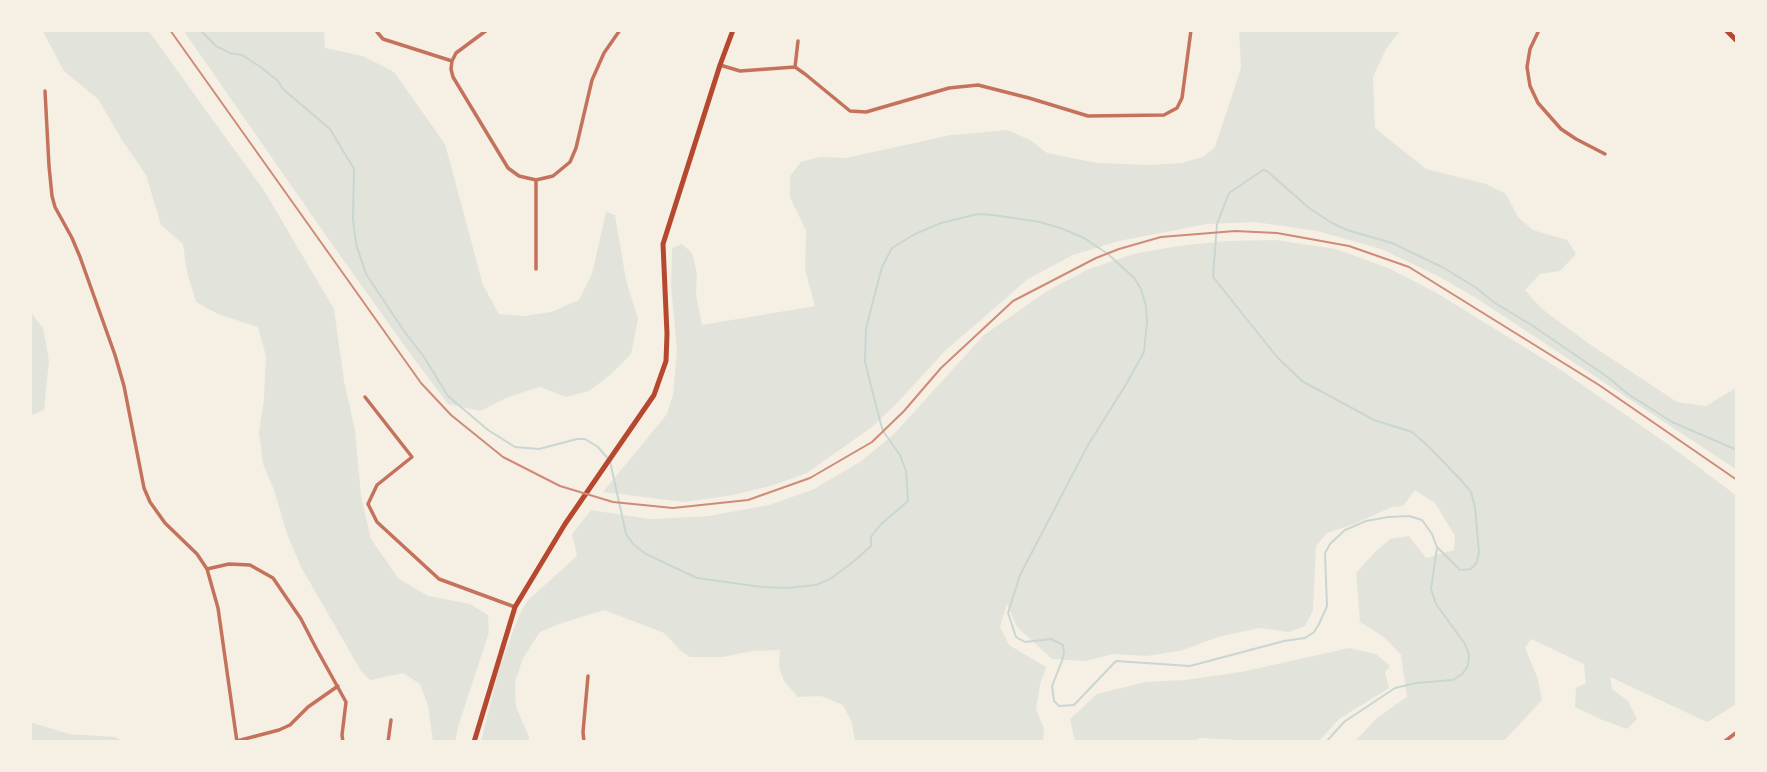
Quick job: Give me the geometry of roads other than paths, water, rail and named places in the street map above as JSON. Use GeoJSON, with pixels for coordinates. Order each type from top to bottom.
{"type":"FeatureCollection","features":[{"type":"Feature","properties":{"kind":"main road"},"geometry":{"type":"LineString","coordinates":[[474,742],[515,607],[565,524],[654,395],[666,361],[663,244],[732,30]]}},
{"type":"Feature","properties":{"kind":"main road"},"geometry":{"type":"LineString","coordinates":[[1726,30],[1737,41]]}},
{"type":"Feature","properties":{"kind":"street"},"geometry":{"type":"LineString","coordinates":[[487,30],[456,53],[451,69],[456,83],[503,162],[513,173],[536,180],[553,176],[570,162],[576,148],[592,80],[604,53],[620,30]]}},
{"type":"Feature","properties":{"kind":"street"},"geometry":{"type":"LineString","coordinates":[[720,65],[740,71],[795,67],[850,111],[866,112],[949,88],[978,85],[1029,97],[1088,116],[1164,115],[1177,108],[1182,98],[1191,30]]}},
{"type":"Feature","properties":{"kind":"street"},"geometry":{"type":"LineString","coordinates":[[1539,30],[1530,49],[1527,67],[1530,86],[1538,103],[1561,129],[1605,154]]}},
{"type":"Feature","properties":{"kind":"street"},"geometry":{"type":"LineString","coordinates":[[377,32],[383,39],[452,61]]}},
{"type":"Feature","properties":{"kind":"street"},"geometry":{"type":"LineString","coordinates":[[795,67],[798,40]]}},
{"type":"Feature","properties":{"kind":"street"},"geometry":{"type":"LineString","coordinates":[[45,91],[52,197],[80,257],[115,355],[124,386],[144,488],[165,523],[197,554],[207,569],[218,608],[237,742],[290,725],[338,686]]}},
{"type":"Feature","properties":{"kind":"street"},"geometry":{"type":"LineString","coordinates":[[536,180],[536,269]]}},
{"type":"Feature","properties":{"kind":"street"},"geometry":{"type":"LineString","coordinates":[[365,397],[412,457],[377,485],[368,504],[377,522],[439,579],[515,607]]}},
{"type":"Feature","properties":{"kind":"street"},"geometry":{"type":"LineString","coordinates":[[207,569],[229,564],[250,565],[273,578],[302,618],[346,702],[343,742]]}},
{"type":"Feature","properties":{"kind":"street"},"geometry":{"type":"LineString","coordinates":[[584,742],[588,676]]}},
{"type":"Feature","properties":{"kind":"street"},"geometry":{"type":"LineString","coordinates":[[388,742],[391,720]]}},
{"type":"Feature","properties":{"kind":"street"},"geometry":{"type":"LineString","coordinates":[[1724,742],[1737,732]]}},
{"type":"Feature","properties":{"kind":"waterway"},"geometry":{"type":"LineString","coordinates":[[200,30],[216,46],[242,55],[262,68],[330,129],[354,169],[353,219],[356,244],[366,274],[448,396],[488,430],[515,447],[539,449],[577,439],[585,439],[598,447],[610,461],[626,534],[634,545],[646,554],[697,578],[762,587],[816,585],[830,579],[871,546],[871,537],[880,525],[908,501],[906,471],[900,455],[883,431],[865,362],[866,328],[882,267],[892,248],[941,223],[978,214],[1040,222],[1063,229],[1084,238],[1108,254],[1134,278],[1141,289],[1147,322],[1144,352],[1088,445],[1020,575],[1008,613],[1016,637],[1025,642],[1051,639],[1063,645],[1062,661],[1052,686],[1054,701],[1059,706],[1074,705],[1116,661],[1190,666],[1305,638],[1314,632],[1327,606],[1325,553],[1330,544],[1345,530],[1366,521],[1409,516],[1422,520],[1437,547],[1460,570],[1471,569],[1477,562],[1479,552],[1475,507],[1471,492],[1461,480],[1412,432],[1374,420],[1302,381],[1277,357],[1213,277],[1217,224],[1229,193],[1263,170],[1309,208],[1332,223],[1392,243],[1442,267],[1672,422],[1737,450]]}},
{"type":"Feature","properties":{"kind":"waterway"},"geometry":{"type":"LineString","coordinates":[[1326,742],[1344,722],[1395,688],[1453,680],[1468,666],[1469,655],[1465,644],[1436,604],[1431,589],[1437,548]]}},
{"type":"Feature","properties":{"kind":"railway"},"geometry":{"type":"LineString","coordinates":[[170,30],[421,383],[451,415],[503,457],[560,486],[613,502],[673,508],[748,500],[810,478],[872,442],[904,411],[941,368],[1013,301],[1119,249],[1161,237],[1235,231],[1277,233],[1349,246],[1409,267],[1599,385],[1737,480]]}}]}
